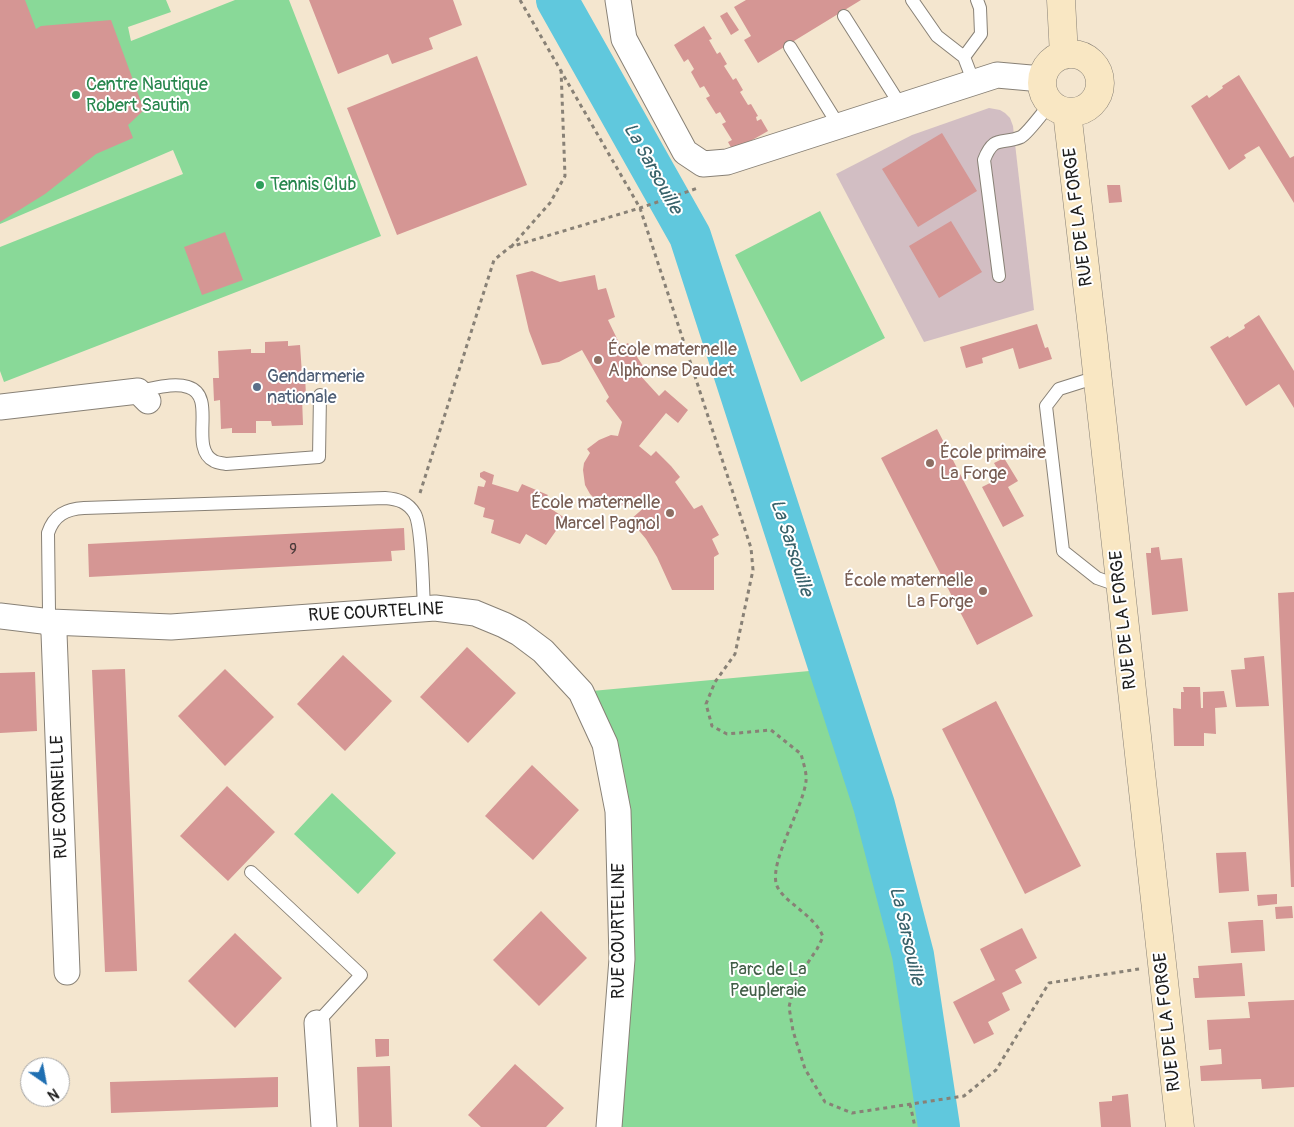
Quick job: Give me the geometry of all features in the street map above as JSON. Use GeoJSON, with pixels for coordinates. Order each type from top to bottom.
{"type":"FeatureCollection","features":[{"type":"Feature","properties":{"kind":"main road"},"geometry":{"type":"LineString","coordinates":[[1061,0],[1064,55]]}},
{"type":"Feature","properties":{"kind":"main road"},"geometry":{"type":"LineString","coordinates":[[1074,54],[1091,62],[1100,77],[1100,87],[1092,104],[1076,112],[1053,98],[1045,70],[1050,64],[1064,55],[1074,54]]}},
{"type":"Feature","properties":{"kind":"main road","name":"RUE DE LA FORGE"},"geometry":{"type":"LineString","coordinates":[[1053,98],[1097,377],[1180,1127]]}},
{"type":"Feature","properties":{"kind":"street"},"geometry":{"type":"LineString","coordinates":[[618,0],[624,39],[685,152],[703,164],[727,162],[997,75],[1053,98]]}},
{"type":"Feature","properties":{"kind":"street"},"geometry":{"type":"LineString","coordinates":[[0,408],[143,396]]}},
{"type":"Feature","properties":{"kind":"street","name":"RUE COURTELINE"},"geometry":{"type":"LineString","coordinates":[[0,616],[51,622],[171,627],[424,609],[449,609],[475,613],[504,624],[543,651],[581,692],[605,744],[618,811],[622,959],[609,1127]]}},
{"type":"Feature","properties":{"kind":"street","name":"RUE CORNEILLE"},"geometry":{"type":"LineString","coordinates":[[51,622],[54,633],[67,972]]}},
{"type":"Feature","properties":{"kind":"street"},"geometry":{"type":"LineString","coordinates":[[318,1023],[324,1127]]}},
{"type":"Feature","properties":{"kind":"lane"},"geometry":{"type":"LineString","coordinates":[[912,0],[937,36],[964,57],[974,82]]}},
{"type":"Feature","properties":{"kind":"lane"},"geometry":{"type":"LineString","coordinates":[[964,57],[981,34],[980,8],[977,0]]}},
{"type":"Feature","properties":{"kind":"lane"},"geometry":{"type":"LineString","coordinates":[[844,16],[901,106]]}},
{"type":"Feature","properties":{"kind":"lane"},"geometry":{"type":"LineString","coordinates":[[790,47],[839,126]]}},
{"type":"Feature","properties":{"kind":"lane"},"geometry":{"type":"LineString","coordinates":[[999,276],[984,160],[988,148],[1000,141],[1022,136],[1053,98]]}},
{"type":"Feature","properties":{"kind":"lane"},"geometry":{"type":"LineString","coordinates":[[1097,377],[1059,389],[1046,406],[1063,551],[1097,578],[1120,586]]}},
{"type":"Feature","properties":{"kind":"lane"},"geometry":{"type":"LineString","coordinates":[[143,396],[174,386],[189,387],[199,395],[203,408],[205,452],[213,461],[226,464],[319,458],[320,394]]}},
{"type":"Feature","properties":{"kind":"lane"},"geometry":{"type":"LineString","coordinates":[[51,622],[49,611],[48,533],[56,517],[72,509],[385,498],[401,501],[414,512],[418,520],[424,609]]}},
{"type":"Feature","properties":{"kind":"lane"},"geometry":{"type":"LineString","coordinates":[[251,872],[361,975],[318,1023]]}},
{"type":"Feature","properties":{"kind":"path"},"geometry":{"type":"LineString","coordinates":[[520,0],[640,208],[751,548],[753,570],[735,654],[715,682],[706,704],[712,726],[727,734],[771,730],[801,754],[806,780],[776,867],[776,884],[786,897],[820,928],[823,937],[795,982],[789,1007],[793,1031],[805,1069],[825,1102],[852,1113],[964,1096],[996,1070],[1049,983],[1162,966]]}},
{"type":"Feature","properties":{"kind":"path"},"geometry":{"type":"LineString","coordinates":[[414,512],[494,260],[510,247],[550,203],[565,176],[560,69]]}},
{"type":"Feature","properties":{"kind":"path"},"geometry":{"type":"LineString","coordinates":[[510,247],[640,208],[683,193]]}},
{"type":"Feature","properties":{"kind":"path"},"geometry":{"type":"LineString","coordinates":[[910,1104],[915,1127]]}},
{"type":"Feature","properties":{"kind":"shaded area"},"geometry":{"type":"Polygon","coordinates":[[[989,108],[1005,113],[1010,118],[1013,126],[1034,310],[924,342],[836,174],[912,135],[989,108]]]}},
{"type":"Feature","properties":{"kind":"green space","name":"Tennis Club"},"geometry":{"type":"Polygon","coordinates":[[[0,0],[166,0],[171,12],[128,27],[131,41],[235,0],[289,0],[381,236],[4,382],[0,371],[0,247],[183,174],[173,150],[0,224],[0,0]]]}},
{"type":"Feature","properties":{"kind":"green space"},"geometry":{"type":"Polygon","coordinates":[[[820,211],[885,338],[801,382],[735,255],[820,211]]]}},
{"type":"Feature","properties":{"kind":"green space","name":"Parc de La Peupleraie"},"geometry":{"type":"Polygon","coordinates":[[[831,669],[874,805],[913,955],[939,1127],[609,1127],[618,811],[581,692],[831,669]]]}},
{"type":"Feature","properties":{"kind":"green space"},"geometry":{"type":"Polygon","coordinates":[[[332,793],[396,853],[358,894],[294,834],[332,793]]]}},
{"type":"Feature","properties":{"kind":"building","name":"Centre Nautique Robert Sautin"},"geometry":{"type":"Polygon","coordinates":[[[0,0],[25,0],[36,29],[41,26],[111,20],[144,110],[128,125],[133,138],[96,154],[45,194],[0,222],[0,0]]]}},
{"type":"Feature","properties":{"kind":"building"},"geometry":{"type":"Polygon","coordinates":[[[309,0],[453,0],[462,25],[429,38],[433,49],[392,64],[388,54],[338,74],[309,0]]]}},
{"type":"Feature","properties":{"kind":"building"},"geometry":{"type":"Polygon","coordinates":[[[746,0],[861,0],[758,63],[744,40],[751,36],[734,7],[746,0]]]}},
{"type":"Feature","properties":{"kind":"building"},"geometry":{"type":"Polygon","coordinates":[[[727,12],[739,30],[731,35],[720,16],[727,12]]]}},
{"type":"Feature","properties":{"kind":"building"},"geometry":{"type":"Polygon","coordinates":[[[704,26],[712,39],[709,40],[717,54],[720,52],[727,64],[724,66],[733,80],[736,78],[743,90],[740,92],[748,105],[751,104],[758,116],[756,117],[757,121],[761,119],[768,131],[733,151],[728,142],[732,140],[722,124],[726,122],[720,112],[716,114],[706,98],[710,96],[704,86],[700,88],[691,72],[694,69],[688,59],[684,62],[674,45],[704,26]]]}},
{"type":"Feature","properties":{"kind":"building"},"geometry":{"type":"Polygon","coordinates":[[[477,56],[527,185],[397,235],[347,108],[477,56]]]}},
{"type":"Feature","properties":{"kind":"building"},"geometry":{"type":"Polygon","coordinates":[[[1239,75],[1290,158],[1294,156],[1294,203],[1259,146],[1244,155],[1246,158],[1229,170],[1191,106],[1207,95],[1209,98],[1223,88],[1222,86],[1239,75]]]}},
{"type":"Feature","properties":{"kind":"building"},"geometry":{"type":"Polygon","coordinates":[[[942,133],[977,191],[918,227],[882,169],[942,133]]]}},
{"type":"Feature","properties":{"kind":"building"},"geometry":{"type":"Polygon","coordinates":[[[1107,185],[1120,185],[1122,202],[1109,203],[1107,185]]]}},
{"type":"Feature","properties":{"kind":"building"},"geometry":{"type":"Polygon","coordinates":[[[951,221],[982,272],[939,298],[909,246],[951,221]]]}},
{"type":"Feature","properties":{"kind":"building"},"geometry":{"type":"Polygon","coordinates":[[[225,232],[243,280],[202,295],[184,247],[225,232]]]}},
{"type":"Feature","properties":{"kind":"building"},"geometry":{"type":"Polygon","coordinates":[[[532,271],[560,282],[595,275],[598,290],[606,288],[615,317],[608,320],[621,347],[628,343],[645,369],[638,373],[659,396],[665,390],[688,410],[678,423],[666,413],[639,446],[651,456],[656,451],[671,466],[680,477],[675,482],[694,509],[702,505],[719,535],[712,539],[719,554],[714,557],[714,590],[672,590],[657,557],[646,539],[630,520],[647,505],[640,497],[632,503],[616,507],[597,501],[590,494],[585,485],[583,470],[584,463],[590,453],[587,449],[599,440],[611,435],[618,436],[622,422],[606,401],[609,397],[582,350],[559,362],[542,365],[529,331],[516,275],[532,271]]]}},
{"type":"Feature","properties":{"kind":"building"},"geometry":{"type":"Polygon","coordinates":[[[1259,315],[1294,371],[1294,408],[1279,384],[1246,406],[1210,347],[1245,328],[1244,325],[1259,315]]]}},
{"type":"Feature","properties":{"kind":"building"},"geometry":{"type":"Polygon","coordinates":[[[1037,324],[1045,348],[1048,347],[1052,359],[1019,369],[1013,348],[982,358],[983,363],[966,368],[960,347],[1037,324]]]}},
{"type":"Feature","properties":{"kind":"building","name":"Gendarmerie nationale"},"geometry":{"type":"Polygon","coordinates":[[[288,341],[288,346],[300,345],[302,374],[305,374],[306,397],[302,397],[303,425],[272,426],[271,421],[256,421],[256,433],[232,433],[232,428],[221,429],[220,400],[214,401],[213,378],[219,378],[218,351],[251,349],[251,353],[265,353],[265,342],[288,341]]]}},
{"type":"Feature","properties":{"kind":"building"},"geometry":{"type":"Polygon","coordinates":[[[937,429],[1033,616],[977,645],[881,458],[937,429]]]}},
{"type":"Feature","properties":{"kind":"building"},"geometry":{"type":"Polygon","coordinates":[[[1004,458],[1018,481],[1008,487],[1024,516],[1003,527],[982,487],[1002,477],[994,463],[1004,458]]]}},
{"type":"Feature","properties":{"kind":"building"},"geometry":{"type":"Polygon","coordinates":[[[484,471],[494,475],[492,484],[518,492],[522,484],[548,495],[542,503],[565,518],[546,545],[526,534],[520,544],[491,533],[494,520],[483,517],[485,508],[474,504],[478,486],[484,487],[486,481],[480,477],[480,473],[484,471]]]}},
{"type":"Feature","properties":{"kind":"building"},"geometry":{"type":"Polygon","coordinates":[[[404,528],[405,550],[391,551],[392,561],[89,577],[88,544],[404,528]]]}},
{"type":"Feature","properties":{"kind":"building"},"geometry":{"type":"Polygon","coordinates":[[[1159,547],[1161,560],[1182,558],[1188,611],[1152,615],[1146,553],[1151,553],[1151,548],[1159,547]]]}},
{"type":"Feature","properties":{"kind":"building"},"geometry":{"type":"Polygon","coordinates":[[[1294,592],[1294,887],[1291,887],[1278,593],[1294,592]]]}},
{"type":"Feature","properties":{"kind":"building"},"geometry":{"type":"Polygon","coordinates":[[[467,647],[516,693],[468,743],[420,697],[467,647]]]}},
{"type":"Feature","properties":{"kind":"building"},"geometry":{"type":"Polygon","coordinates":[[[343,655],[392,701],[345,751],[297,704],[343,655]]]}},
{"type":"Feature","properties":{"kind":"building"},"geometry":{"type":"Polygon","coordinates":[[[1264,656],[1269,706],[1236,707],[1231,670],[1245,669],[1244,658],[1264,656]]]}},
{"type":"Feature","properties":{"kind":"building"},"geometry":{"type":"Polygon","coordinates":[[[125,669],[137,971],[105,972],[92,670],[125,669]]]}},
{"type":"Feature","properties":{"kind":"building"},"geometry":{"type":"Polygon","coordinates":[[[225,669],[274,717],[225,766],[178,716],[225,669]]]}},
{"type":"Feature","properties":{"kind":"building"},"geometry":{"type":"Polygon","coordinates":[[[35,672],[37,731],[0,733],[0,673],[35,672]]]}},
{"type":"Feature","properties":{"kind":"building"},"geometry":{"type":"Polygon","coordinates":[[[1183,687],[1200,687],[1201,708],[1203,708],[1203,692],[1224,691],[1227,707],[1215,708],[1216,734],[1204,733],[1204,746],[1174,746],[1173,708],[1181,709],[1181,692],[1184,692],[1183,687]]]}},
{"type":"Feature","properties":{"kind":"building"},"geometry":{"type":"Polygon","coordinates":[[[996,701],[1081,866],[1025,894],[942,729],[996,701]]]}},
{"type":"Feature","properties":{"kind":"building"},"geometry":{"type":"Polygon","coordinates":[[[532,765],[579,810],[533,860],[485,816],[532,765]]]}},
{"type":"Feature","properties":{"kind":"building"},"geometry":{"type":"Polygon","coordinates":[[[227,786],[275,832],[228,881],[180,836],[227,786]]]}},
{"type":"Feature","properties":{"kind":"building"},"geometry":{"type":"Polygon","coordinates":[[[1246,852],[1249,891],[1219,893],[1216,853],[1246,852]]]}},
{"type":"Feature","properties":{"kind":"building"},"geometry":{"type":"Polygon","coordinates":[[[1277,894],[1277,904],[1258,906],[1257,895],[1277,894]]]}},
{"type":"Feature","properties":{"kind":"building"},"geometry":{"type":"Polygon","coordinates":[[[1292,906],[1293,918],[1276,919],[1275,907],[1292,906]]]}},
{"type":"Feature","properties":{"kind":"building"},"geometry":{"type":"Polygon","coordinates":[[[541,911],[587,958],[539,1006],[493,960],[541,911]]]}},
{"type":"Feature","properties":{"kind":"building"},"geometry":{"type":"Polygon","coordinates":[[[1263,920],[1265,951],[1231,953],[1228,922],[1263,920]]]}},
{"type":"Feature","properties":{"kind":"building"},"geometry":{"type":"Polygon","coordinates":[[[1022,928],[1037,958],[1015,970],[1022,983],[1002,993],[1010,1010],[988,1022],[994,1034],[974,1044],[953,1002],[995,980],[980,949],[1022,928]]]}},
{"type":"Feature","properties":{"kind":"building"},"geometry":{"type":"Polygon","coordinates":[[[235,933],[282,978],[235,1028],[188,981],[235,933]]]}},
{"type":"Feature","properties":{"kind":"building"},"geometry":{"type":"Polygon","coordinates":[[[1242,963],[1245,996],[1195,998],[1193,978],[1199,978],[1198,966],[1242,963]]]}},
{"type":"Feature","properties":{"kind":"building"},"geometry":{"type":"Polygon","coordinates":[[[1294,1000],[1294,1087],[1262,1089],[1261,1079],[1201,1081],[1200,1066],[1222,1064],[1221,1049],[1209,1050],[1207,1020],[1250,1018],[1248,1002],[1294,1000]]]}},
{"type":"Feature","properties":{"kind":"building"},"geometry":{"type":"Polygon","coordinates":[[[375,1039],[389,1039],[389,1056],[376,1057],[375,1039]]]}},
{"type":"Feature","properties":{"kind":"building"},"geometry":{"type":"Polygon","coordinates":[[[515,1064],[564,1108],[546,1127],[481,1127],[468,1115],[515,1064]]]}},
{"type":"Feature","properties":{"kind":"building"},"geometry":{"type":"Polygon","coordinates":[[[390,1066],[392,1127],[359,1127],[357,1067],[390,1066]]]}},
{"type":"Feature","properties":{"kind":"building"},"geometry":{"type":"Polygon","coordinates":[[[278,1077],[278,1107],[111,1113],[110,1082],[278,1077]]]}},
{"type":"Feature","properties":{"kind":"building"},"geometry":{"type":"Polygon","coordinates":[[[1128,1094],[1131,1127],[1101,1127],[1099,1102],[1112,1101],[1112,1096],[1128,1094]]]}},
{"type":"Feature","properties":{"kind":"waterway","name":"La Sarsouille"},"geometry":{"type":"LineString","coordinates":[[557,0],[690,236],[874,805],[913,955],[939,1127]]}},
{"type":"Feature","properties":{"kind":"place","name":"Centre Nautique Robert Sautin"},"geometry":{"type":"Point","coordinates":[76,95]}},
{"type":"Feature","properties":{"kind":"place","name":"Tennis Club"},"geometry":{"type":"Point","coordinates":[260,185]}},
{"type":"Feature","properties":{"kind":"place","name":"École maternelle Alphonse Daudet"},"geometry":{"type":"Point","coordinates":[598,360]}},
{"type":"Feature","properties":{"kind":"place","name":"Gendarmerie nationale"},"geometry":{"type":"Point","coordinates":[257,387]}},
{"type":"Feature","properties":{"kind":"place","name":"École primaire La Forge"},"geometry":{"type":"Point","coordinates":[930,463]}},
{"type":"Feature","properties":{"kind":"place","name":"École maternelle Marcel Pagnol"},"geometry":{"type":"Point","coordinates":[670,513]}},
{"type":"Feature","properties":{"kind":"place","name":"École maternelle La Forge"},"geometry":{"type":"Point","coordinates":[983,591]}}]}
